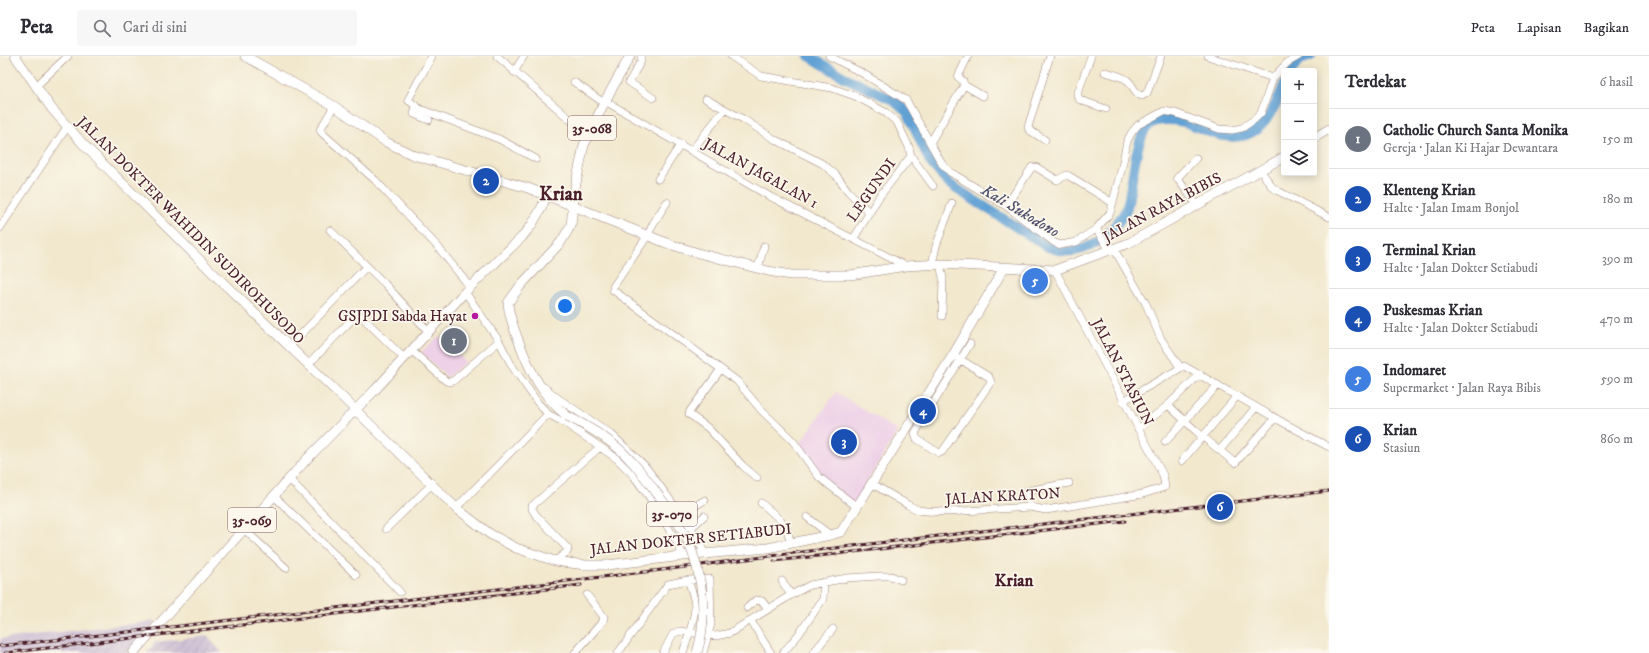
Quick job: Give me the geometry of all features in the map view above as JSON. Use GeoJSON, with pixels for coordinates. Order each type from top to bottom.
{"type":"FeatureCollection","features":[{"type":"Feature","properties":{"kind":"main road","name":"JALAN DOKTER WAHIDIN SUDIROHUSODO"},"geometry":{"type":"LineString","coordinates":[[15,56],[67,127],[212,273],[357,411]]}},
{"type":"Feature","properties":{"kind":"main road","name":"JALAN RAYA BIBIS"},"geometry":{"type":"LineString","coordinates":[[245,56],[334,106],[386,142],[413,155],[528,188],[698,253],[758,268],[791,274],[850,275],[906,266],[936,264],[1055,270],[1128,243],[1281,159]]}},
{"type":"Feature","properties":{"kind":"main road","name":"35-068"},"geometry":{"type":"LineString","coordinates":[[573,206],[580,163],[588,135],[630,56]]}},
{"type":"Feature","properties":{"kind":"main road"},"geometry":{"type":"LineString","coordinates":[[1317,136],[1329,129]]}},
{"type":"Feature","properties":{"kind":"main road","name":"35-069"},"geometry":{"type":"LineString","coordinates":[[133,653],[308,459],[372,398],[374,390],[403,357],[467,289],[527,232],[542,207],[546,196]]}},
{"type":"Feature","properties":{"kind":"main road","name":"35-070"},"geometry":{"type":"LineString","coordinates":[[573,206],[571,225],[564,238],[521,285],[508,303],[511,322],[538,385],[547,397],[567,416],[614,445],[635,465],[671,512],[693,554],[702,593],[704,618],[702,637],[697,653]]}},
{"type":"Feature","properties":{"kind":"main road","name":"JALAN DOKTER SETIABUDI"},"geometry":{"type":"LineString","coordinates":[[357,411],[456,508],[490,534],[516,548],[555,561],[585,565],[607,565],[768,548],[790,544],[841,532],[871,483],[957,358],[1004,268]]}},
{"type":"Feature","properties":{"kind":"main road","name":"35-069"},"geometry":{"type":"LineString","coordinates":[[140,653],[357,411]]}},
{"type":"Feature","properties":{"kind":"street"},"geometry":{"type":"LineString","coordinates":[[36,86],[68,56]]}},
{"type":"Feature","properties":{"kind":"street"},"geometry":{"type":"LineString","coordinates":[[432,56],[407,99],[415,109],[499,139],[536,159]]}},
{"type":"Feature","properties":{"kind":"street"},"geometry":{"type":"LineString","coordinates":[[497,56],[588,135]]}},
{"type":"Feature","properties":{"kind":"street"},"geometry":{"type":"LineString","coordinates":[[514,72],[524,56]]}},
{"type":"Feature","properties":{"kind":"street"},"geometry":{"type":"LineString","coordinates":[[641,56],[641,61],[629,82],[653,98]]}},
{"type":"Feature","properties":{"kind":"street"},"geometry":{"type":"LineString","coordinates":[[731,56],[761,76],[781,81],[832,88],[855,96],[885,112],[897,122],[909,147],[911,156],[933,186]]}},
{"type":"Feature","properties":{"kind":"street"},"geometry":{"type":"LineString","coordinates":[[829,56],[862,73],[906,100],[942,164],[950,172],[1006,206],[1055,243],[1061,245],[1076,242],[1097,230],[1110,213],[1127,142],[1132,132],[1138,125],[1164,112],[1175,113],[1219,129],[1238,130],[1255,119],[1263,108],[1273,78],[1286,63],[1299,56]]}},
{"type":"Feature","properties":{"kind":"street"},"geometry":{"type":"LineString","coordinates":[[968,56],[958,77],[963,81],[964,85],[983,96]]}},
{"type":"Feature","properties":{"kind":"street"},"geometry":{"type":"LineString","coordinates":[[1045,140],[1029,130],[1028,127],[1050,56]]}},
{"type":"Feature","properties":{"kind":"street"},"geometry":{"type":"LineString","coordinates":[[1091,56],[1077,97],[1080,100],[1106,109]]}},
{"type":"Feature","properties":{"kind":"street"},"geometry":{"type":"LineString","coordinates":[[1105,72],[1129,81],[1137,94],[1142,96],[1147,93],[1161,56]]}},
{"type":"Feature","properties":{"kind":"street"},"geometry":{"type":"LineString","coordinates":[[1208,56],[1273,78]]}},
{"type":"Feature","properties":{"kind":"street","name":"JALAN JAGALAN 1"},"geometry":{"type":"LineString","coordinates":[[574,82],[605,102],[692,150],[769,196],[854,238],[906,266]]}},
{"type":"Feature","properties":{"kind":"street"},"geometry":{"type":"LineString","coordinates":[[930,143],[964,85]]}},
{"type":"Feature","properties":{"kind":"street"},"geometry":{"type":"LineString","coordinates":[[706,99],[774,139],[823,164],[836,175],[848,191],[869,212]]}},
{"type":"Feature","properties":{"kind":"street"},"geometry":{"type":"LineString","coordinates":[[334,106],[320,130],[321,132],[375,180],[438,247],[467,289],[499,341],[512,366],[538,403],[548,414],[565,423],[638,472],[678,510],[691,528],[701,554]]}},
{"type":"Feature","properties":{"kind":"street"},"geometry":{"type":"LineString","coordinates":[[415,109],[414,114],[429,120]]}},
{"type":"Feature","properties":{"kind":"street"},"geometry":{"type":"LineString","coordinates":[[692,150],[724,110]]}},
{"type":"Feature","properties":{"kind":"street"},"geometry":{"type":"LineString","coordinates":[[0,228],[67,127]]}},
{"type":"Feature","properties":{"kind":"street"},"geometry":{"type":"LineString","coordinates":[[658,180],[681,144]]}},
{"type":"Feature","properties":{"kind":"street","name":"LEGUNDI"},"geometry":{"type":"LineString","coordinates":[[854,238],[869,212],[911,156]]}},
{"type":"Feature","properties":{"kind":"street"},"geometry":{"type":"LineString","coordinates":[[1196,158],[1177,178],[1197,205]]}},
{"type":"Feature","properties":{"kind":"street"},"geometry":{"type":"LineString","coordinates":[[1006,206],[1032,167],[1036,167],[1057,180],[1066,175],[1069,176],[1113,203]]}},
{"type":"Feature","properties":{"kind":"street"},"geometry":{"type":"LineString","coordinates":[[1261,171],[1272,186],[1329,217]]}},
{"type":"Feature","properties":{"kind":"street"},"geometry":{"type":"LineString","coordinates":[[667,202],[648,235],[613,289],[737,381],[762,411],[793,441],[819,477],[857,507]]}},
{"type":"Feature","properties":{"kind":"street"},"geometry":{"type":"LineString","coordinates":[[942,316],[944,278],[936,264],[936,246],[952,203]]}},
{"type":"Feature","properties":{"kind":"street"},"geometry":{"type":"LineString","coordinates":[[330,230],[385,284],[428,331]]}},
{"type":"Feature","properties":{"kind":"street"},"geometry":{"type":"LineString","coordinates":[[1097,230],[1112,250],[1146,304],[1161,339],[1180,367]]}},
{"type":"Feature","properties":{"kind":"street"},"geometry":{"type":"LineString","coordinates":[[758,268],[764,246]]}},
{"type":"Feature","properties":{"kind":"street"},"geometry":{"type":"LineString","coordinates":[[290,347],[366,267]]}},
{"type":"Feature","properties":{"kind":"street","name":"JALAN STASIUN"},"geometry":{"type":"LineString","coordinates":[[1055,270],[1163,475],[1165,487]]}},
{"type":"Feature","properties":{"kind":"street"},"geometry":{"type":"LineString","coordinates":[[308,365],[357,313],[403,357]]}},
{"type":"Feature","properties":{"kind":"street"},"geometry":{"type":"LineString","coordinates":[[411,350],[449,382],[453,381],[499,341]]}},
{"type":"Feature","properties":{"kind":"street"},"geometry":{"type":"LineString","coordinates":[[957,358],[989,377],[991,382],[942,452],[939,453],[916,439],[915,433],[957,358],[970,344]]}},
{"type":"Feature","properties":{"kind":"street"},"geometry":{"type":"LineString","coordinates":[[528,364],[542,385],[549,392],[611,434],[638,472],[650,498],[684,556]]}},
{"type":"Feature","properties":{"kind":"street"},"geometry":{"type":"LineString","coordinates":[[1123,401],[1184,366],[1329,447]]}},
{"type":"Feature","properties":{"kind":"street"},"geometry":{"type":"LineString","coordinates":[[721,369],[689,414],[708,428],[743,466],[757,478]]}},
{"type":"Feature","properties":{"kind":"street"},"geometry":{"type":"LineString","coordinates":[[1138,430],[1168,405],[1200,374]]}},
{"type":"Feature","properties":{"kind":"street"},"geometry":{"type":"LineString","coordinates":[[1165,442],[1218,385]]}},
{"type":"Feature","properties":{"kind":"street"},"geometry":{"type":"LineString","coordinates":[[1182,461],[1237,396]]}},
{"type":"Feature","properties":{"kind":"street"},"geometry":{"type":"LineString","coordinates":[[1168,405],[1232,462],[1236,463],[1275,418]]}},
{"type":"Feature","properties":{"kind":"street"},"geometry":{"type":"LineString","coordinates":[[1220,450],[1256,407]]}},
{"type":"Feature","properties":{"kind":"street"},"geometry":{"type":"LineString","coordinates":[[456,508],[548,414]]}},
{"type":"Feature","properties":{"kind":"street"},"geometry":{"type":"LineString","coordinates":[[555,561],[568,549],[536,516],[532,506],[600,447]]}},
{"type":"Feature","properties":{"kind":"street"},"geometry":{"type":"LineString","coordinates":[[292,482],[400,592]]}},
{"type":"Feature","properties":{"kind":"street","name":"JALAN KRATON"},"geometry":{"type":"LineString","coordinates":[[871,483],[918,510],[951,512],[1030,507],[1046,510],[1143,494],[1165,487]]}},
{"type":"Feature","properties":{"kind":"street"},"geometry":{"type":"LineString","coordinates":[[1030,507],[1027,490],[1069,483]]}},
{"type":"Feature","properties":{"kind":"street"},"geometry":{"type":"LineString","coordinates":[[386,529],[432,484]]}},
{"type":"Feature","properties":{"kind":"street"},"geometry":{"type":"LineString","coordinates":[[277,499],[356,575]]}},
{"type":"Feature","properties":{"kind":"street"},"geometry":{"type":"LineString","coordinates":[[678,510],[693,507],[705,500]]}},
{"type":"Feature","properties":{"kind":"street"},"geometry":{"type":"LineString","coordinates":[[761,503],[781,520],[790,535],[790,544]]}},
{"type":"Feature","properties":{"kind":"street"},"geometry":{"type":"LineString","coordinates":[[691,528],[704,516]]}},
{"type":"Feature","properties":{"kind":"street"},"geometry":{"type":"LineString","coordinates":[[807,517],[830,535]]}},
{"type":"Feature","properties":{"kind":"street"},"geometry":{"type":"LineString","coordinates":[[247,532],[286,568]]}},
{"type":"Feature","properties":{"kind":"street"},"geometry":{"type":"LineString","coordinates":[[663,653],[675,633],[679,631],[716,636],[730,633],[791,595],[810,585],[847,578],[879,576],[891,576],[901,580]]}},
{"type":"Feature","properties":{"kind":"street"},"geometry":{"type":"LineString","coordinates":[[618,653],[668,584],[710,579],[710,624],[706,635],[703,653]]}},
{"type":"Feature","properties":{"kind":"street"},"geometry":{"type":"LineString","coordinates":[[683,653],[693,633],[695,607],[690,581]]}},
{"type":"Feature","properties":{"kind":"street"},"geometry":{"type":"LineString","coordinates":[[782,581],[791,595]]}},
{"type":"Feature","properties":{"kind":"street"},"geometry":{"type":"LineString","coordinates":[[782,653],[799,634],[824,599],[824,582]]}},
{"type":"Feature","properties":{"kind":"street"},"geometry":{"type":"LineString","coordinates":[[575,653],[603,621],[604,617],[587,595]]}},
{"type":"Feature","properties":{"kind":"street"},"geometry":{"type":"LineString","coordinates":[[747,608],[756,600],[762,602],[768,610]]}},
{"type":"Feature","properties":{"kind":"street"},"geometry":{"type":"LineString","coordinates":[[751,620],[770,653]]}},
{"type":"Feature","properties":{"kind":"street"},"geometry":{"type":"LineString","coordinates":[[813,653],[833,629]]}},
{"type":"Feature","properties":{"kind":"shaded area"},"geometry":{"type":"Polygon","coordinates":[[[439,336],[466,362],[447,377],[421,352],[439,336]]]}},
{"type":"Feature","properties":{"kind":"shaded area"},"geometry":{"type":"Polygon","coordinates":[[[836,392],[898,431],[853,505],[828,485],[799,445],[836,392]]]}},
{"type":"Feature","properties":{"kind":"shaded area"},"geometry":{"type":"Polygon","coordinates":[[[156,621],[138,641],[37,653],[0,653],[0,639],[156,621]]]}},
{"type":"Feature","properties":{"kind":"shaded area"},"geometry":{"type":"Polygon","coordinates":[[[208,636],[222,653],[146,653],[156,642],[208,636]]]}},
{"type":"Feature","properties":{"kind":"shaded area"},"geometry":{"type":"Polygon","coordinates":[[[138,641],[127,653],[37,653],[138,641]]]}},
{"type":"Feature","properties":{"kind":"waterway","name":"Kali Sukodono"},"geometry":{"type":"LineString","coordinates":[[809,56],[844,77],[893,100],[908,113],[930,162],[949,184],[1046,246],[1062,251],[1081,250],[1092,245],[1105,236],[1115,226],[1126,211],[1137,152],[1140,141],[1149,125],[1162,120],[1177,120],[1223,136],[1236,137],[1247,135],[1257,129],[1265,121],[1272,111],[1281,92]]}},
{"type":"Feature","properties":{"kind":"waterway","name":"Kali Sukodono"},"geometry":{"type":"LineString","coordinates":[[1293,68],[1300,60],[1311,56]]}},
{"type":"Feature","properties":{"kind":"railway"},"geometry":{"type":"LineString","coordinates":[[0,646],[1329,491]]}},
{"type":"Feature","properties":{"kind":"railway"},"geometry":{"type":"LineString","coordinates":[[774,561],[1125,521]]}},
{"type":"Feature","properties":{"kind":"railway"},"geometry":{"type":"LineString","coordinates":[[5,653],[581,585]]}},
{"type":"Feature","properties":{"kind":"place","name":"Klenteng Krian"},"geometry":{"type":"Point","coordinates":[486,181]}},
{"type":"Feature","properties":{"kind":"place","name":"Indomaret"},"geometry":{"type":"Point","coordinates":[1035,281]}},
{"type":"Feature","properties":{"kind":"place","name":"GSJPDI Sabda Hayat"},"geometry":{"type":"Point","coordinates":[475,316]}},
{"type":"Feature","properties":{"kind":"place","name":"Catholic Church Santa Monika"},"geometry":{"type":"Point","coordinates":[454,341]}},
{"type":"Feature","properties":{"kind":"place","name":"Puskesmas Krian"},"geometry":{"type":"Point","coordinates":[923,411]}},
{"type":"Feature","properties":{"kind":"place","name":"Terminal Krian"},"geometry":{"type":"Point","coordinates":[844,442]}},
{"type":"Feature","properties":{"kind":"place","name":"Krian"},"geometry":{"type":"Point","coordinates":[1220,507]}},
{"type":"Feature","properties":{"kind":"district","name":"Krian"},"geometry":{"type":"Point","coordinates":[561,193]}},
{"type":"Feature","properties":{"kind":"district","name":"Krian"},"geometry":{"type":"Point","coordinates":[1014,580]}}]}
